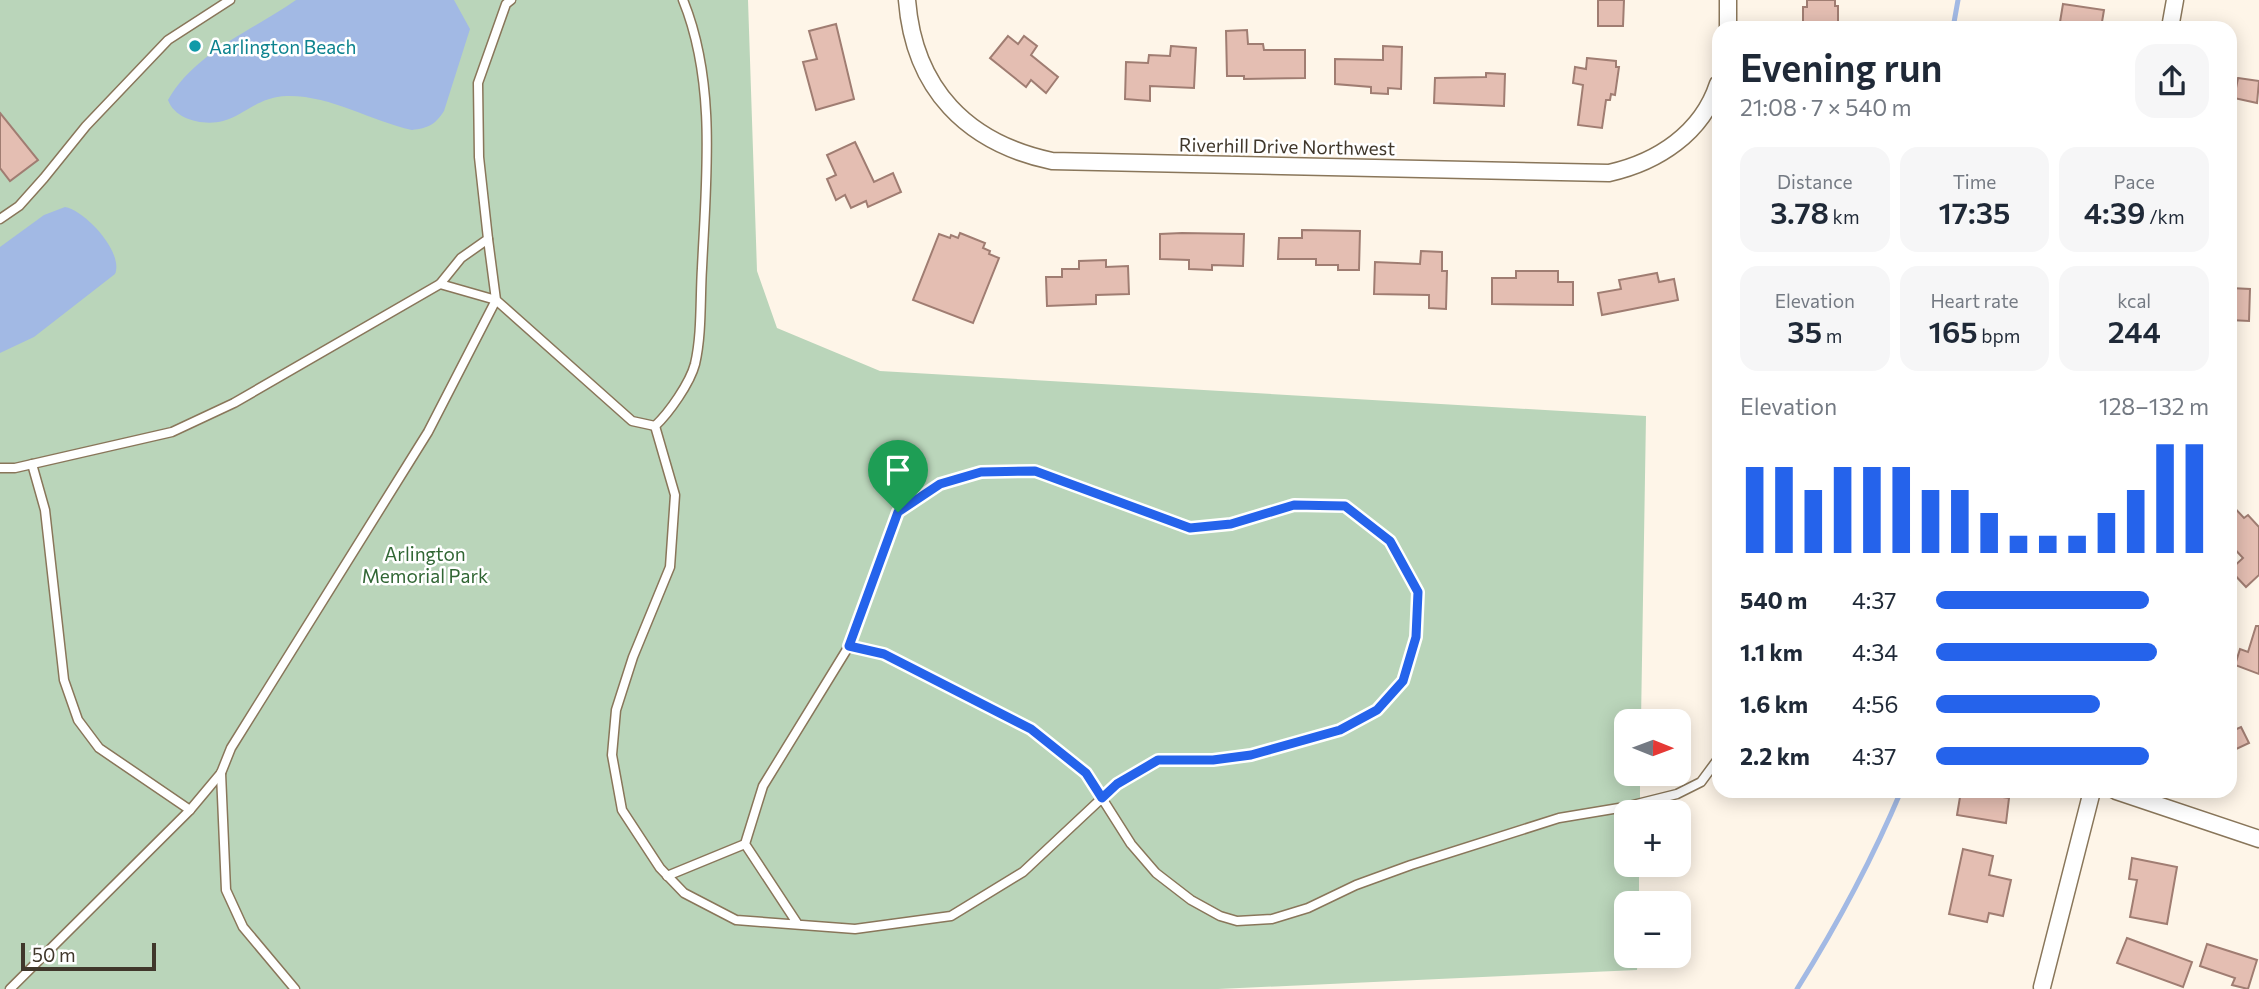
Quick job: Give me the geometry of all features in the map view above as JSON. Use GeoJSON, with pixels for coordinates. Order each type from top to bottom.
{"type":"FeatureCollection","features":[{"type":"Feature","properties":{"kind":"street","name":"Riverhill Drive Northwest"},"geometry":{"type":"LineString","coordinates":[[907,0],[914,45],[933,87],[957,116],[985,137],[1018,153],[1052,161],[1609,173],[1632,168],[1675,145],[1707,109],[1712,98]]}},
{"type":"Feature","properties":{"kind":"street"},"geometry":{"type":"LineString","coordinates":[[1728,0],[1728,21]]}},
{"type":"Feature","properties":{"kind":"street"},"geometry":{"type":"LineString","coordinates":[[2172,21],[2175,0]]}},
{"type":"Feature","properties":{"kind":"street"},"geometry":{"type":"LineString","coordinates":[[2042,987],[2090,798]]}},
{"type":"Feature","properties":{"kind":"street"},"geometry":{"type":"LineString","coordinates":[[2137,798],[2259,839]]}},
{"type":"Feature","properties":{"kind":"lane"},"geometry":{"type":"LineString","coordinates":[[0,219],[19,206],[86,126],[168,40],[230,0]]}},
{"type":"Feature","properties":{"kind":"lane"},"geometry":{"type":"LineString","coordinates":[[10,989],[190,810],[220,773],[231,748],[428,432],[496,300],[479,157],[478,83],[506,4],[511,0]]}},
{"type":"Feature","properties":{"kind":"lane"},"geometry":{"type":"LineString","coordinates":[[655,426],[667,415],[695,365],[700,309],[706,184],[704,81],[691,18],[683,0]]}},
{"type":"Feature","properties":{"kind":"lane"},"geometry":{"type":"LineString","coordinates":[[0,468],[32,464],[172,432],[234,402],[440,284],[461,258],[488,239]]}},
{"type":"Feature","properties":{"kind":"lane"},"geometry":{"type":"LineString","coordinates":[[440,284],[496,300],[632,421],[655,426]]}},
{"type":"Feature","properties":{"kind":"lane"},"geometry":{"type":"LineString","coordinates":[[655,426],[675,495],[670,567],[633,657],[615,710],[612,755],[622,810],[667,876],[684,894],[736,919],[855,929],[951,916],[1023,872],[1117,784],[1158,760],[1213,760],[1251,755],[1340,730],[1377,710],[1403,681],[1416,637],[1418,592],[1390,541],[1345,506],[1294,505],[1231,524],[1190,528],[1035,471],[981,472],[940,484],[898,512],[849,646],[763,786],[745,844]]}},
{"type":"Feature","properties":{"kind":"lane"},"geometry":{"type":"LineString","coordinates":[[32,464],[46,510],[64,680],[78,720],[99,748],[190,810]]}},
{"type":"Feature","properties":{"kind":"lane"},"geometry":{"type":"LineString","coordinates":[[849,646],[884,654],[1031,729],[1086,773],[1131,844],[1156,873],[1191,900],[1220,916],[1237,920],[1258,921],[1308,908],[1356,885],[1472,844],[1559,818],[1625,807],[1677,794],[1701,782],[1712,768]]}},
{"type":"Feature","properties":{"kind":"lane"},"geometry":{"type":"LineString","coordinates":[[220,773],[226,890],[243,927],[295,989]]}},
{"type":"Feature","properties":{"kind":"lane"},"geometry":{"type":"LineString","coordinates":[[667,876],[745,844]]}},
{"type":"Feature","properties":{"kind":"lane"},"geometry":{"type":"LineString","coordinates":[[745,844],[797,923]]}},
{"type":"Feature","properties":{"kind":"green space","name":"Arlington Memorial Park"},"geometry":{"type":"Polygon","coordinates":[[[0,0],[748,0],[757,271],[777,328],[880,371],[1646,416],[1641,709],[1614,709],[1614,786],[1640,786],[1640,800],[1614,800],[1614,877],[1639,877],[1639,891],[1614,891],[1614,968],[1637,970],[1218,989],[0,989],[0,0]]]}},
{"type":"Feature","properties":{"kind":"water"},"geometry":{"type":"Polygon","coordinates":[[[296,0],[454,0],[470,29],[441,116],[431,125],[412,130],[335,104],[303,97],[268,99],[231,118],[207,123],[183,117],[172,107],[168,100],[179,83],[193,69],[226,44],[296,0]]]}},
{"type":"Feature","properties":{"kind":"water"},"geometry":{"type":"Polygon","coordinates":[[[65,207],[83,216],[101,234],[114,255],[115,274],[34,337],[0,353],[0,247],[44,215],[65,207]]]}},
{"type":"Feature","properties":{"kind":"building"},"geometry":{"type":"Polygon","coordinates":[[[1598,0],[1624,0],[1623,26],[1598,26],[1598,0]]]}},
{"type":"Feature","properties":{"kind":"building"},"geometry":{"type":"Polygon","coordinates":[[[1807,0],[1835,0],[1835,6],[1838,6],[1838,21],[1803,21],[1803,7],[1807,7],[1807,0]]]}},
{"type":"Feature","properties":{"kind":"building"},"geometry":{"type":"Polygon","coordinates":[[[2063,4],[2104,10],[2102,21],[2060,21],[2063,4]]]}},
{"type":"Feature","properties":{"kind":"building"},"geometry":{"type":"Polygon","coordinates":[[[836,24],[854,99],[816,110],[803,62],[817,59],[809,31],[836,24]]]}},
{"type":"Feature","properties":{"kind":"building"},"geometry":{"type":"Polygon","coordinates":[[[1247,30],[1248,44],[1263,44],[1264,50],[1305,50],[1305,78],[1244,79],[1244,76],[1227,76],[1226,31],[1247,30]]]}},
{"type":"Feature","properties":{"kind":"building"},"geometry":{"type":"Polygon","coordinates":[[[1008,36],[1018,44],[1024,36],[1037,46],[1031,55],[1058,77],[1046,93],[1031,80],[1026,87],[990,58],[1008,36]]]}},
{"type":"Feature","properties":{"kind":"building"},"geometry":{"type":"Polygon","coordinates":[[[1171,46],[1196,48],[1194,88],[1150,86],[1150,101],[1125,99],[1126,62],[1148,63],[1149,55],[1170,56],[1171,46]]]}},
{"type":"Feature","properties":{"kind":"building"},"geometry":{"type":"Polygon","coordinates":[[[1383,46],[1402,47],[1401,89],[1388,88],[1388,94],[1371,93],[1371,87],[1335,84],[1335,59],[1383,60],[1383,46]]]}},
{"type":"Feature","properties":{"kind":"building"},"geometry":{"type":"Polygon","coordinates":[[[1587,58],[1616,61],[1616,67],[1619,67],[1615,95],[1611,94],[1610,100],[1606,100],[1602,128],[1578,125],[1583,85],[1573,83],[1575,67],[1586,69],[1587,58]]]}},
{"type":"Feature","properties":{"kind":"building"},"geometry":{"type":"Polygon","coordinates":[[[1486,73],[1505,74],[1504,106],[1434,103],[1435,78],[1486,77],[1486,73]]]}},
{"type":"Feature","properties":{"kind":"building"},"geometry":{"type":"Polygon","coordinates":[[[2238,78],[2259,81],[2257,103],[2237,99],[2238,78]]]}},
{"type":"Feature","properties":{"kind":"building"},"geometry":{"type":"Polygon","coordinates":[[[0,113],[38,160],[10,181],[0,168],[0,113]]]}},
{"type":"Feature","properties":{"kind":"building"},"geometry":{"type":"Polygon","coordinates":[[[855,142],[874,182],[893,173],[901,192],[868,207],[866,201],[851,208],[845,195],[836,200],[827,179],[836,175],[827,155],[855,142]]]}},
{"type":"Feature","properties":{"kind":"building"},"geometry":{"type":"Polygon","coordinates":[[[1302,230],[1360,231],[1359,270],[1338,270],[1338,265],[1316,265],[1316,259],[1278,259],[1279,238],[1302,238],[1302,230]]]}},
{"type":"Feature","properties":{"kind":"building"},"geometry":{"type":"Polygon","coordinates":[[[960,233],[985,243],[983,248],[999,258],[973,323],[913,300],[939,234],[958,238],[960,233]]]}},
{"type":"Feature","properties":{"kind":"building"},"geometry":{"type":"Polygon","coordinates":[[[1160,234],[1244,234],[1243,266],[1212,265],[1212,270],[1189,269],[1189,260],[1160,259],[1160,234]]]}},
{"type":"Feature","properties":{"kind":"building"},"geometry":{"type":"Polygon","coordinates":[[[1421,251],[1442,252],[1442,271],[1447,271],[1446,309],[1429,308],[1429,295],[1374,294],[1375,262],[1420,264],[1421,251]]]}},
{"type":"Feature","properties":{"kind":"building"},"geometry":{"type":"Polygon","coordinates":[[[1106,260],[1106,267],[1128,266],[1129,294],[1096,295],[1096,304],[1047,306],[1046,277],[1062,277],[1062,269],[1079,269],[1079,261],[1106,260]]]}},
{"type":"Feature","properties":{"kind":"building"},"geometry":{"type":"Polygon","coordinates":[[[1516,271],[1558,271],[1558,282],[1573,282],[1573,305],[1492,304],[1492,278],[1516,278],[1516,271]]]}},
{"type":"Feature","properties":{"kind":"building"},"geometry":{"type":"Polygon","coordinates":[[[1657,273],[1659,282],[1674,279],[1678,300],[1602,315],[1598,293],[1621,289],[1619,280],[1657,273]]]}},
{"type":"Feature","properties":{"kind":"building"},"geometry":{"type":"Polygon","coordinates":[[[2237,288],[2250,289],[2249,321],[2237,320],[2237,288]]]}},
{"type":"Feature","properties":{"kind":"building"},"geometry":{"type":"Polygon","coordinates":[[[2237,510],[2244,518],[2248,515],[2259,527],[2259,575],[2246,587],[2237,577],[2237,564],[2243,558],[2237,552],[2237,510]]]}},
{"type":"Feature","properties":{"kind":"building"},"geometry":{"type":"Polygon","coordinates":[[[2256,626],[2259,626],[2259,674],[2237,666],[2240,649],[2248,652],[2256,626]]]}},
{"type":"Feature","properties":{"kind":"building"},"geometry":{"type":"Polygon","coordinates":[[[2241,727],[2249,743],[2237,749],[2237,729],[2241,727]]]}},
{"type":"Feature","properties":{"kind":"building"},"geometry":{"type":"Polygon","coordinates":[[[1960,798],[2009,798],[2006,823],[1957,815],[1960,798]]]}},
{"type":"Feature","properties":{"kind":"building"},"geometry":{"type":"Polygon","coordinates":[[[1963,849],[1993,856],[1989,875],[2011,880],[2003,916],[1989,913],[1987,922],[1949,914],[1963,849]]]}},
{"type":"Feature","properties":{"kind":"building"},"geometry":{"type":"Polygon","coordinates":[[[2132,858],[2177,867],[2167,924],[2130,917],[2137,880],[2129,879],[2132,858]]]}},
{"type":"Feature","properties":{"kind":"building"},"geometry":{"type":"Polygon","coordinates":[[[2127,938],[2192,962],[2183,987],[2117,963],[2127,938]]]}},
{"type":"Feature","properties":{"kind":"building"},"geometry":{"type":"Polygon","coordinates":[[[2207,944],[2257,960],[2248,989],[2232,985],[2235,978],[2200,966],[2207,944]]]}},
{"type":"Feature","properties":{"kind":"waterway"},"geometry":{"type":"LineString","coordinates":[[1954,21],[1958,0]]}},
{"type":"Feature","properties":{"kind":"waterway"},"geometry":{"type":"LineString","coordinates":[[1797,989],[1853,892],[1898,798]]}},
{"type":"Feature","properties":{"kind":"place","name":"Aarlington Beach"},"geometry":{"type":"Point","coordinates":[195,46]}},
{"type":"Feature","properties":{"kind":"route"},"geometry":{"type":"LineString","coordinates":[[1035,471],[1190,528],[1231,524],[1294,505],[1345,506],[1390,541],[1418,592],[1416,637],[1403,681],[1377,710],[1340,730],[1251,755],[1213,760],[1158,760],[1117,784],[1102,798],[1086,773],[1031,729],[884,654],[849,646],[898,512],[940,484],[981,472],[1035,471]]}}]}
